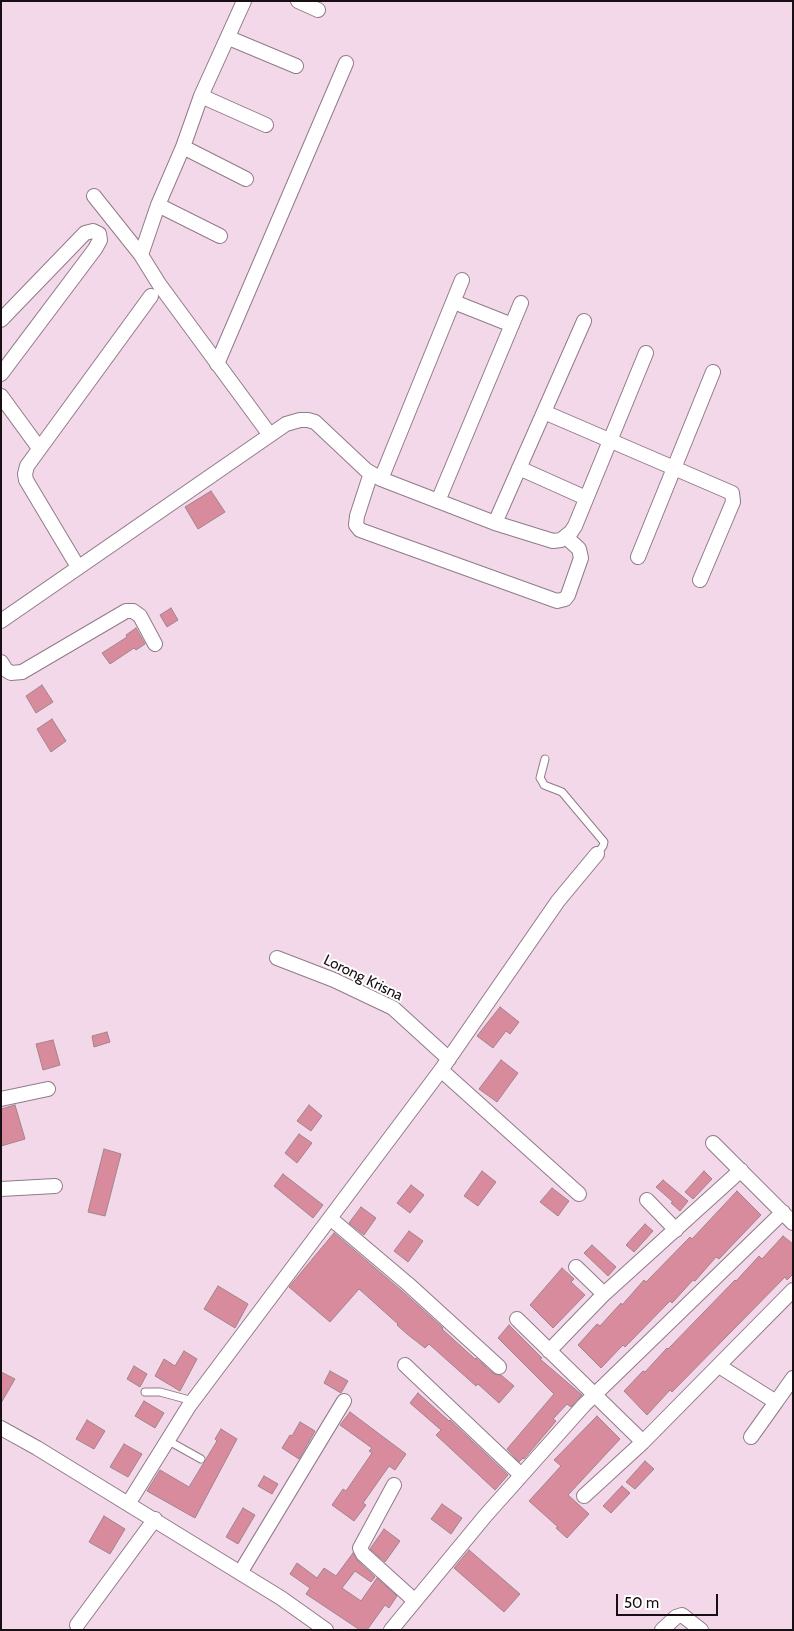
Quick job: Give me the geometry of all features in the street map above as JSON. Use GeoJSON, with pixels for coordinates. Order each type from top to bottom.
{"type":"FeatureCollection","features":[{"type":"Feature","properties":{"kind":"street"},"geometry":{"type":"LineString","coordinates":[[141,255],[158,204],[183,147],[201,96],[229,38],[244,1]]}},
{"type":"Feature","properties":{"kind":"street"},"geometry":{"type":"LineString","coordinates":[[298,1],[318,10]]}},
{"type":"Feature","properties":{"kind":"street"},"geometry":{"type":"LineString","coordinates":[[229,38],[296,66]]}},
{"type":"Feature","properties":{"kind":"street"},"geometry":{"type":"LineString","coordinates":[[217,364],[346,63]]}},
{"type":"Feature","properties":{"kind":"street"},"geometry":{"type":"LineString","coordinates":[[201,96],[266,124]]}},
{"type":"Feature","properties":{"kind":"street"},"geometry":{"type":"LineString","coordinates":[[183,147],[246,179]]}},
{"type":"Feature","properties":{"kind":"street"},"geometry":{"type":"LineString","coordinates":[[94,196],[141,255],[159,284],[270,436]]}},
{"type":"Feature","properties":{"kind":"street"},"geometry":{"type":"LineString","coordinates":[[158,204],[220,236]]}},
{"type":"Feature","properties":{"kind":"street"},"geometry":{"type":"LineString","coordinates":[[1,320],[85,233],[93,231],[99,234],[100,240],[95,249],[1,374]]}},
{"type":"Feature","properties":{"kind":"street"},"geometry":{"type":"LineString","coordinates":[[462,280],[454,302],[357,516],[356,525],[360,530],[557,601],[565,599],[568,595],[581,558],[579,549],[566,537]]}},
{"type":"Feature","properties":{"kind":"street"},"geometry":{"type":"LineString","coordinates":[[78,567],[26,480],[27,466],[150,296]]}},
{"type":"Feature","properties":{"kind":"street"},"geometry":{"type":"LineString","coordinates":[[454,302],[512,325]]}},
{"type":"Feature","properties":{"kind":"street"},"geometry":{"type":"LineString","coordinates":[[438,501],[521,303]]}},
{"type":"Feature","properties":{"kind":"street"},"geometry":{"type":"LineString","coordinates":[[495,523],[584,322]]}},
{"type":"Feature","properties":{"kind":"street"},"geometry":{"type":"LineString","coordinates":[[1,620],[286,424],[308,420],[320,426],[366,470],[376,476],[495,523],[553,541],[566,537],[575,526],[646,353]]}},
{"type":"Feature","properties":{"kind":"street"},"geometry":{"type":"LineString","coordinates":[[638,557],[714,372]]}},
{"type":"Feature","properties":{"kind":"street"},"geometry":{"type":"LineString","coordinates":[[1,396],[39,448]]}},
{"type":"Feature","properties":{"kind":"street"},"geometry":{"type":"LineString","coordinates":[[544,412],[732,493],[733,502],[700,580]]}},
{"type":"Feature","properties":{"kind":"street"},"geometry":{"type":"LineString","coordinates":[[519,468],[586,498]]}},
{"type":"Feature","properties":{"kind":"street"},"geometry":{"type":"LineString","coordinates":[[1,662],[6,670],[11,673],[22,672],[126,611],[133,611],[140,616],[155,644]]}},
{"type":"Feature","properties":{"kind":"street"},"geometry":{"type":"LineString","coordinates":[[128,1504],[193,1401],[445,1065],[558,901],[597,854]]}},
{"type":"Feature","properties":{"kind":"street","name":"Lorong Krisna"},"geometry":{"type":"LineString","coordinates":[[277,958],[322,975],[393,1008],[445,1065],[579,1194]]}},
{"type":"Feature","properties":{"kind":"street"},"geometry":{"type":"LineString","coordinates":[[1,1099],[48,1089]]}},
{"type":"Feature","properties":{"kind":"street"},"geometry":{"type":"LineString","coordinates":[[713,1143],[793,1222]]}},
{"type":"Feature","properties":{"kind":"street"},"geometry":{"type":"LineString","coordinates":[[549,1351],[604,1294],[741,1170]]}},
{"type":"Feature","properties":{"kind":"street"},"geometry":{"type":"LineString","coordinates":[[1,1189],[55,1186]]}},
{"type":"Feature","properties":{"kind":"street"},"geometry":{"type":"LineString","coordinates":[[647,1200],[676,1230]]}},
{"type":"Feature","properties":{"kind":"street"},"geometry":{"type":"LineString","coordinates":[[391,1630],[520,1475],[594,1396],[783,1212]]}},
{"type":"Feature","properties":{"kind":"street"},"geometry":{"type":"LineString","coordinates":[[330,1218],[408,1284],[499,1367]]}},
{"type":"Feature","properties":{"kind":"street"},"geometry":{"type":"LineString","coordinates":[[576,1267],[604,1294]]}},
{"type":"Feature","properties":{"kind":"street"},"geometry":{"type":"LineString","coordinates":[[584,1496],[644,1442],[793,1290]]}},
{"type":"Feature","properties":{"kind":"street"},"geometry":{"type":"LineString","coordinates":[[517,1319],[594,1396],[644,1442]]}},
{"type":"Feature","properties":{"kind":"street"},"geometry":{"type":"LineString","coordinates":[[405,1365],[520,1475]]}},
{"type":"Feature","properties":{"kind":"street"},"geometry":{"type":"LineString","coordinates":[[718,1366],[776,1402]]}},
{"type":"Feature","properties":{"kind":"street"},"geometry":{"type":"LineString","coordinates":[[751,1437],[793,1378]]}},
{"type":"Feature","properties":{"kind":"street"},"geometry":{"type":"LineString","coordinates":[[240,1573],[344,1401]]}},
{"type":"Feature","properties":{"kind":"street"},"geometry":{"type":"LineString","coordinates":[[1,1429],[37,1448],[155,1519],[281,1598],[326,1630]]}},
{"type":"Feature","properties":{"kind":"street"},"geometry":{"type":"LineString","coordinates":[[394,1485],[360,1548],[363,1554],[415,1601]]}},
{"type":"Feature","properties":{"kind":"street"},"geometry":{"type":"LineString","coordinates":[[77,1625],[155,1519]]}},
{"type":"Feature","properties":{"kind":"street"},"geometry":{"type":"LineString","coordinates":[[662,1630],[676,1617],[682,1615],[701,1630]]}},
{"type":"Feature","properties":{"kind":"lane"},"geometry":{"type":"LineString","coordinates":[[545,759],[540,778],[544,785],[562,792],[604,842],[597,854]]}},
{"type":"Feature","properties":{"kind":"lane"},"geometry":{"type":"LineString","coordinates":[[145,1392],[160,1392],[193,1401]]}},
{"type":"Feature","properties":{"kind":"lane"},"geometry":{"type":"LineString","coordinates":[[167,1440],[200,1459]]}},
{"type":"Feature","properties":{"kind":"building"},"geometry":{"type":"Polygon","coordinates":[[[211,491],[225,512],[198,529],[185,507],[211,491]]]}},
{"type":"Feature","properties":{"kind":"building"},"geometry":{"type":"Polygon","coordinates":[[[171,608],[178,620],[167,627],[160,615],[171,608]]]}},
{"type":"Feature","properties":{"kind":"building"},"geometry":{"type":"Polygon","coordinates":[[[136,628],[145,644],[136,650],[134,648],[110,664],[102,653],[127,637],[126,635],[136,628]]]}},
{"type":"Feature","properties":{"kind":"building"},"geometry":{"type":"Polygon","coordinates":[[[42,685],[53,702],[36,713],[26,696],[42,685]]]}},
{"type":"Feature","properties":{"kind":"building"},"geometry":{"type":"Polygon","coordinates":[[[52,719],[66,741],[51,752],[37,729],[52,719]]]}},
{"type":"Feature","properties":{"kind":"building"},"geometry":{"type":"Polygon","coordinates":[[[500,1007],[519,1022],[510,1034],[506,1031],[493,1048],[477,1036],[500,1007]]]}},
{"type":"Feature","properties":{"kind":"building"},"geometry":{"type":"Polygon","coordinates":[[[107,1032],[110,1042],[94,1047],[92,1036],[107,1032]]]}},
{"type":"Feature","properties":{"kind":"building"},"geometry":{"type":"Polygon","coordinates":[[[53,1040],[60,1065],[43,1070],[36,1044],[53,1040]]]}},
{"type":"Feature","properties":{"kind":"building"},"geometry":{"type":"Polygon","coordinates":[[[501,1060],[518,1073],[497,1102],[479,1089],[501,1060]]]}},
{"type":"Feature","properties":{"kind":"building"},"geometry":{"type":"Polygon","coordinates":[[[15,1105],[25,1139],[1,1146],[1,1109],[15,1105]]]}},
{"type":"Feature","properties":{"kind":"building"},"geometry":{"type":"Polygon","coordinates":[[[309,1105],[322,1116],[311,1131],[297,1121],[309,1105]]]}},
{"type":"Feature","properties":{"kind":"building"},"geometry":{"type":"Polygon","coordinates":[[[299,1134],[312,1143],[297,1163],[285,1153],[299,1134]]]}},
{"type":"Feature","properties":{"kind":"building"},"geometry":{"type":"Polygon","coordinates":[[[104,1149],[121,1154],[105,1216],[88,1212],[104,1149]]]}},
{"type":"Feature","properties":{"kind":"building"},"geometry":{"type":"Polygon","coordinates":[[[482,1171],[496,1182],[478,1206],[464,1196],[482,1171]]]}},
{"type":"Feature","properties":{"kind":"building"},"geometry":{"type":"Polygon","coordinates":[[[704,1171],[712,1179],[693,1199],[685,1192],[704,1171]]]}},
{"type":"Feature","properties":{"kind":"building"},"geometry":{"type":"Polygon","coordinates":[[[283,1174],[323,1205],[313,1218],[274,1186],[283,1174]]]}},
{"type":"Feature","properties":{"kind":"building"},"geometry":{"type":"Polygon","coordinates":[[[663,1180],[688,1201],[680,1211],[656,1187],[663,1180]]]}},
{"type":"Feature","properties":{"kind":"building"},"geometry":{"type":"Polygon","coordinates":[[[411,1185],[424,1195],[410,1213],[397,1203],[411,1185]]]}},
{"type":"Feature","properties":{"kind":"building"},"geometry":{"type":"Polygon","coordinates":[[[552,1188],[569,1201],[558,1216],[540,1202],[552,1188]]]}},
{"type":"Feature","properties":{"kind":"building"},"geometry":{"type":"Polygon","coordinates":[[[737,1191],[761,1215],[719,1259],[716,1257],[695,1281],[693,1280],[672,1303],[670,1301],[625,1347],[623,1345],[601,1368],[578,1345],[597,1324],[600,1326],[644,1280],[646,1282],[690,1237],[692,1239],[737,1191]]]}},
{"type":"Feature","properties":{"kind":"building"},"geometry":{"type":"Polygon","coordinates":[[[361,1207],[376,1218],[364,1235],[349,1223],[361,1207]]]}},
{"type":"Feature","properties":{"kind":"building"},"geometry":{"type":"Polygon","coordinates":[[[645,1224],[653,1231],[634,1252],[626,1245],[645,1224]]]}},
{"type":"Feature","properties":{"kind":"building"},"geometry":{"type":"Polygon","coordinates":[[[409,1231],[423,1241],[408,1262],[394,1251],[409,1231]]]}},
{"type":"Feature","properties":{"kind":"building"},"geometry":{"type":"Polygon","coordinates":[[[334,1233],[402,1291],[475,1359],[494,1374],[501,1375],[514,1386],[499,1403],[478,1384],[476,1386],[429,1344],[425,1348],[407,1334],[359,1289],[330,1322],[289,1287],[334,1233]]]}},
{"type":"Feature","properties":{"kind":"building"},"geometry":{"type":"Polygon","coordinates":[[[783,1236],[793,1244],[793,1274],[787,1280],[785,1277],[647,1415],[624,1391],[759,1256],[762,1259],[783,1236]]]}},
{"type":"Feature","properties":{"kind":"building"},"geometry":{"type":"Polygon","coordinates":[[[592,1245],[616,1267],[608,1276],[584,1253],[592,1245]]]}},
{"type":"Feature","properties":{"kind":"building"},"geometry":{"type":"Polygon","coordinates":[[[562,1268],[574,1279],[571,1282],[585,1295],[553,1328],[530,1305],[562,1268]]]}},
{"type":"Feature","properties":{"kind":"building"},"geometry":{"type":"Polygon","coordinates":[[[218,1286],[248,1304],[235,1328],[204,1309],[218,1286]]]}},
{"type":"Feature","properties":{"kind":"building"},"geometry":{"type":"Polygon","coordinates":[[[509,1325],[542,1358],[540,1359],[582,1395],[571,1407],[567,1404],[553,1419],[556,1421],[524,1459],[519,1462],[507,1449],[554,1394],[498,1338],[509,1325]]]}},
{"type":"Feature","properties":{"kind":"building"},"geometry":{"type":"Polygon","coordinates":[[[184,1351],[197,1359],[180,1391],[155,1376],[164,1359],[175,1366],[184,1351]]]}},
{"type":"Feature","properties":{"kind":"building"},"geometry":{"type":"Polygon","coordinates":[[[134,1366],[147,1374],[140,1387],[127,1379],[134,1366]]]}},
{"type":"Feature","properties":{"kind":"building"},"geometry":{"type":"Polygon","coordinates":[[[330,1371],[348,1381],[341,1393],[324,1383],[330,1371]]]}},
{"type":"Feature","properties":{"kind":"building"},"geometry":{"type":"Polygon","coordinates":[[[1,1372],[15,1379],[1,1403],[1,1372]]]}},
{"type":"Feature","properties":{"kind":"building"},"geometry":{"type":"Polygon","coordinates":[[[418,1393],[450,1420],[508,1475],[495,1490],[436,1435],[441,1430],[410,1403],[418,1393]]]}},
{"type":"Feature","properties":{"kind":"building"},"geometry":{"type":"Polygon","coordinates":[[[144,1401],[164,1413],[155,1428],[135,1416],[144,1401]]]}},
{"type":"Feature","properties":{"kind":"building"},"geometry":{"type":"Polygon","coordinates":[[[350,1412],[406,1454],[395,1470],[389,1466],[363,1503],[366,1505],[354,1521],[332,1505],[343,1489],[346,1491],[372,1453],[369,1451],[372,1448],[340,1425],[350,1412]]]}},
{"type":"Feature","properties":{"kind":"building"},"geometry":{"type":"Polygon","coordinates":[[[597,1416],[620,1439],[568,1495],[589,1514],[567,1538],[556,1528],[558,1527],[529,1501],[561,1466],[554,1460],[597,1416]]]}},
{"type":"Feature","properties":{"kind":"building"},"geometry":{"type":"Polygon","coordinates":[[[87,1420],[105,1431],[94,1449],[76,1439],[87,1420]]]}},
{"type":"Feature","properties":{"kind":"building"},"geometry":{"type":"Polygon","coordinates":[[[300,1422],[315,1431],[299,1459],[282,1448],[300,1422]]]}},
{"type":"Feature","properties":{"kind":"building"},"geometry":{"type":"Polygon","coordinates":[[[221,1429],[237,1439],[195,1518],[147,1491],[160,1470],[189,1487],[217,1441],[215,1439],[221,1429]]]}},
{"type":"Feature","properties":{"kind":"building"},"geometry":{"type":"Polygon","coordinates":[[[124,1444],[142,1454],[128,1477],[110,1467],[124,1444]]]}},
{"type":"Feature","properties":{"kind":"building"},"geometry":{"type":"Polygon","coordinates":[[[645,1461],[654,1469],[635,1489],[626,1482],[645,1461]]]}},
{"type":"Feature","properties":{"kind":"building"},"geometry":{"type":"Polygon","coordinates":[[[264,1476],[278,1484],[272,1494],[258,1486],[264,1476]]]}},
{"type":"Feature","properties":{"kind":"building"},"geometry":{"type":"Polygon","coordinates":[[[622,1486],[630,1493],[611,1513],[603,1506],[622,1486]]]}},
{"type":"Feature","properties":{"kind":"building"},"geometry":{"type":"Polygon","coordinates":[[[442,1504],[462,1518],[451,1534],[431,1519],[442,1504]]]}},
{"type":"Feature","properties":{"kind":"building"},"geometry":{"type":"Polygon","coordinates":[[[243,1508],[255,1515],[238,1544],[226,1537],[243,1508]]]}},
{"type":"Feature","properties":{"kind":"building"},"geometry":{"type":"Polygon","coordinates":[[[104,1516],[125,1529],[110,1554],[89,1542],[104,1516]]]}},
{"type":"Feature","properties":{"kind":"building"},"geometry":{"type":"Polygon","coordinates":[[[384,1529],[400,1541],[385,1562],[370,1549],[384,1529]]]}},
{"type":"Feature","properties":{"kind":"building"},"geometry":{"type":"Polygon","coordinates":[[[469,1550],[520,1594],[504,1612],[454,1568],[469,1550]]]}},
{"type":"Feature","properties":{"kind":"building"},"geometry":{"type":"Polygon","coordinates":[[[353,1553],[357,1560],[375,1577],[371,1582],[355,1571],[342,1588],[361,1601],[377,1578],[397,1596],[389,1608],[385,1605],[367,1630],[360,1630],[306,1594],[310,1588],[290,1574],[297,1563],[317,1578],[324,1568],[336,1576],[353,1553]]]}}]}
